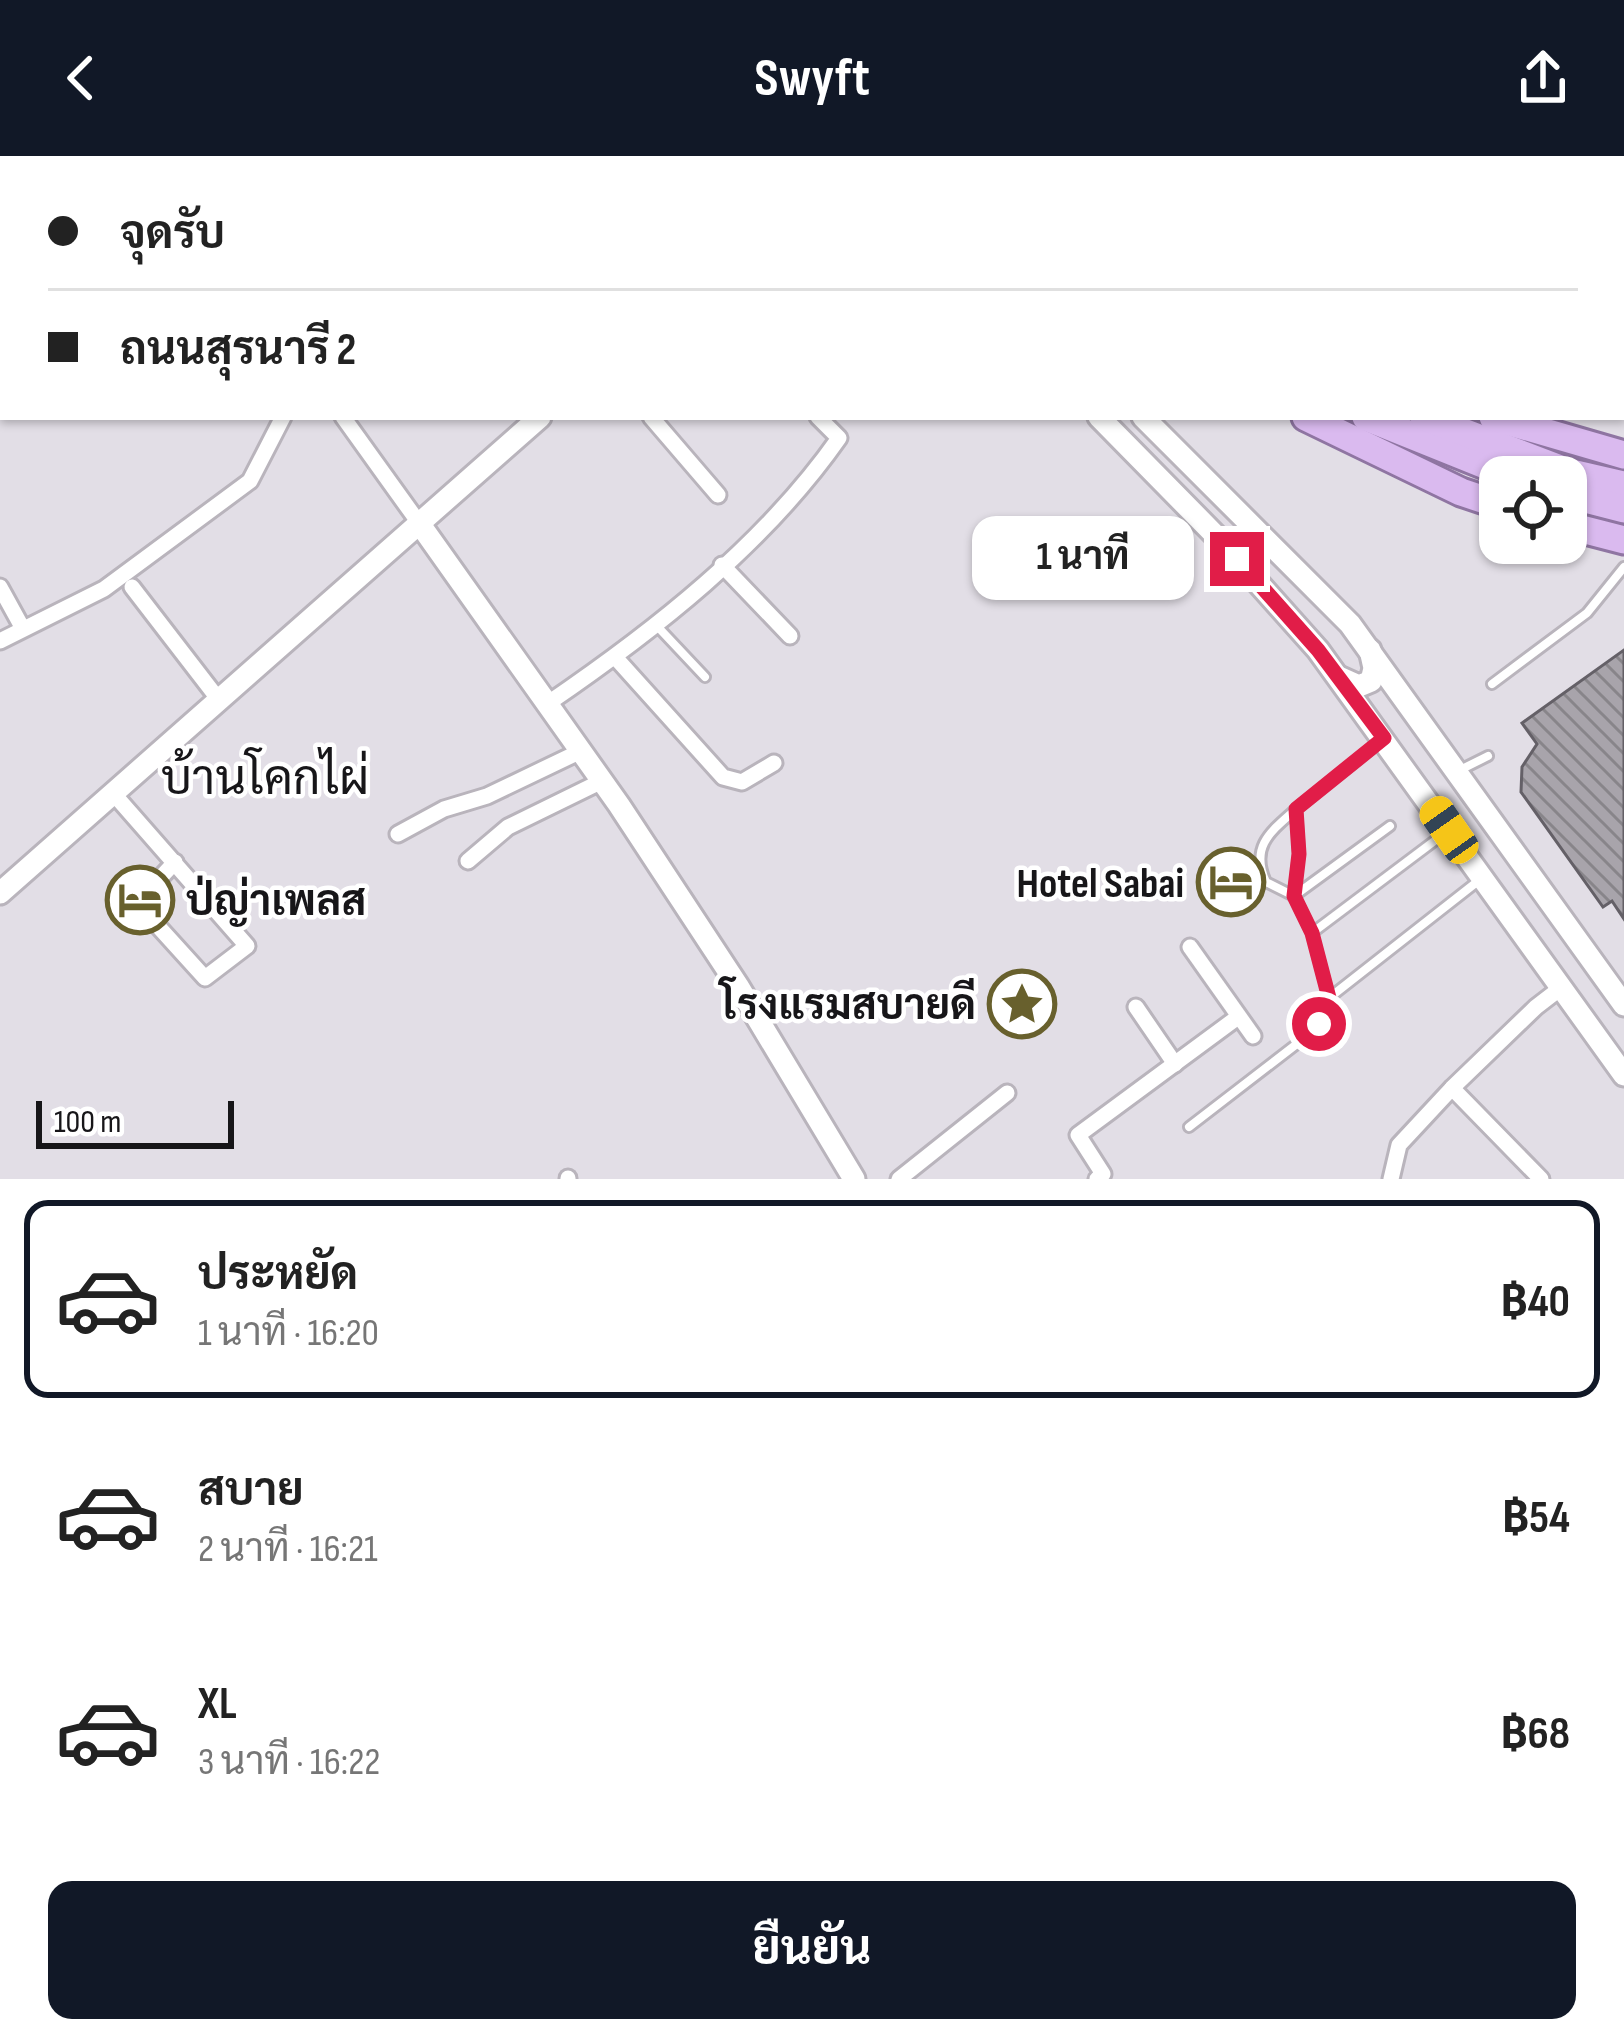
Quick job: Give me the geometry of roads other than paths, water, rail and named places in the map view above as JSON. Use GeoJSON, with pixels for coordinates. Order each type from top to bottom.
{"type":"FeatureCollection","features":[{"type":"Feature","properties":{"kind":"highway"},"geometry":{"type":"LineString","coordinates":[[1312,420],[1479,498]]}},
{"type":"Feature","properties":{"kind":"highway"},"geometry":{"type":"LineString","coordinates":[[1373,420],[1479,463]]}},
{"type":"Feature","properties":{"kind":"highway"},"geometry":{"type":"LineString","coordinates":[[1432,420],[1571,473],[1624,485]]}},
{"type":"Feature","properties":{"kind":"highway"},"geometry":{"type":"LineString","coordinates":[[1506,420],[1624,455]]}},
{"type":"Feature","properties":{"kind":"highway"},"geometry":{"type":"LineString","coordinates":[[1587,499],[1624,508]]}},
{"type":"Feature","properties":{"kind":"highway"},"geometry":{"type":"LineString","coordinates":[[1587,530],[1624,540]]}},
{"type":"Feature","properties":{"kind":"main road"},"geometry":{"type":"LineString","coordinates":[[0,893],[537,420]]}},
{"type":"Feature","properties":{"kind":"main road"},"geometry":{"type":"LineString","coordinates":[[1102,420],[1357,680],[1384,738],[1624,1075]]}},
{"type":"Feature","properties":{"kind":"main road"},"geometry":{"type":"LineString","coordinates":[[1146,420],[1309,579],[1370,649],[1624,1005]]}},
{"type":"Feature","properties":{"kind":"main road"},"geometry":{"type":"LineString","coordinates":[[419,523],[602,781],[738,986],[853,1179]]}},
{"type":"Feature","properties":{"kind":"main road"},"geometry":{"type":"LineString","coordinates":[[1357,680],[1370,649]]}},
{"type":"Feature","properties":{"kind":"street"},"geometry":{"type":"LineString","coordinates":[[0,641],[104,589],[250,481],[281,420]]}},
{"type":"Feature","properties":{"kind":"street"},"geometry":{"type":"LineString","coordinates":[[345,420],[419,523]]}},
{"type":"Feature","properties":{"kind":"street"},"geometry":{"type":"LineString","coordinates":[[654,420],[718,495]]}},
{"type":"Feature","properties":{"kind":"street"},"geometry":{"type":"LineString","coordinates":[[547,704],[655,625],[804,489],[839,438],[821,420]]}},
{"type":"Feature","properties":{"kind":"street"},"geometry":{"type":"LineString","coordinates":[[722,565],[790,636]]}},
{"type":"Feature","properties":{"kind":"street"},"geometry":{"type":"LineString","coordinates":[[0,586],[22,627]]}},
{"type":"Feature","properties":{"kind":"street"},"geometry":{"type":"LineString","coordinates":[[132,587],[219,700]]}},
{"type":"Feature","properties":{"kind":"street"},"geometry":{"type":"LineString","coordinates":[[615,657],[723,777],[742,782],[774,763]]}},
{"type":"Feature","properties":{"kind":"street"},"geometry":{"type":"LineString","coordinates":[[398,834],[444,809],[488,796],[581,751]]}},
{"type":"Feature","properties":{"kind":"street"},"geometry":{"type":"LineString","coordinates":[[468,861],[508,827],[602,781]]}},
{"type":"Feature","properties":{"kind":"street"},"geometry":{"type":"LineString","coordinates":[[113,793],[176,862],[247,946],[206,978],[137,902],[176,862]]}},
{"type":"Feature","properties":{"kind":"street"},"geometry":{"type":"LineString","coordinates":[[1190,947],[1253,1036]]}},
{"type":"Feature","properties":{"kind":"street"},"geometry":{"type":"LineString","coordinates":[[1391,1179],[1399,1145],[1536,1007],[1562,988]]}},
{"type":"Feature","properties":{"kind":"street"},"geometry":{"type":"LineString","coordinates":[[1136,1006],[1175,1064]]}},
{"type":"Feature","properties":{"kind":"street"},"geometry":{"type":"LineString","coordinates":[[1096,1179],[1103,1174],[1078,1135],[1238,1017]]}},
{"type":"Feature","properties":{"kind":"street"},"geometry":{"type":"LineString","coordinates":[[1452,1088],[1541,1179]]}},
{"type":"Feature","properties":{"kind":"street"},"geometry":{"type":"LineString","coordinates":[[899,1179],[1007,1094]]}},
{"type":"Feature","properties":{"kind":"lane"},"geometry":{"type":"LineString","coordinates":[[1492,683],[1588,613],[1624,567]]}},
{"type":"Feature","properties":{"kind":"lane"},"geometry":{"type":"LineString","coordinates":[[655,625],[705,677]]}},
{"type":"Feature","properties":{"kind":"lane"},"geometry":{"type":"LineString","coordinates":[[1294,896],[1266,882],[1259,851],[1264,838],[1384,738]]}},
{"type":"Feature","properties":{"kind":"lane"},"geometry":{"type":"LineString","coordinates":[[1458,771],[1488,756]]}},
{"type":"Feature","properties":{"kind":"lane"},"geometry":{"type":"LineString","coordinates":[[1296,809],[1299,854],[1294,896],[1312,933],[1329,998]]}},
{"type":"Feature","properties":{"kind":"lane"},"geometry":{"type":"LineString","coordinates":[[1294,896],[1390,826]]}},
{"type":"Feature","properties":{"kind":"lane"},"geometry":{"type":"LineString","coordinates":[[1312,933],[1449,830]]}},
{"type":"Feature","properties":{"kind":"lane"},"geometry":{"type":"LineString","coordinates":[[1189,1127],[1311,1033],[1329,998],[1483,877]]}},
{"type":"Feature","properties":{"kind":"place","name":"Hotel Sabai"},"geometry":{"type":"Point","coordinates":[1231,882]}},
{"type":"Feature","properties":{"kind":"place","name":"ป่ญ่าเพลส"},"geometry":{"type":"Point","coordinates":[140,900]}},
{"type":"Feature","properties":{"kind":"place","name":"โรงแรมสบายดี"},"geometry":{"type":"Point","coordinates":[1022,1004]}},
{"type":"Feature","properties":{"kind":"district","name":"บ้านโคกไผ่"},"geometry":{"type":"Point","coordinates":[265,777]}}]}
